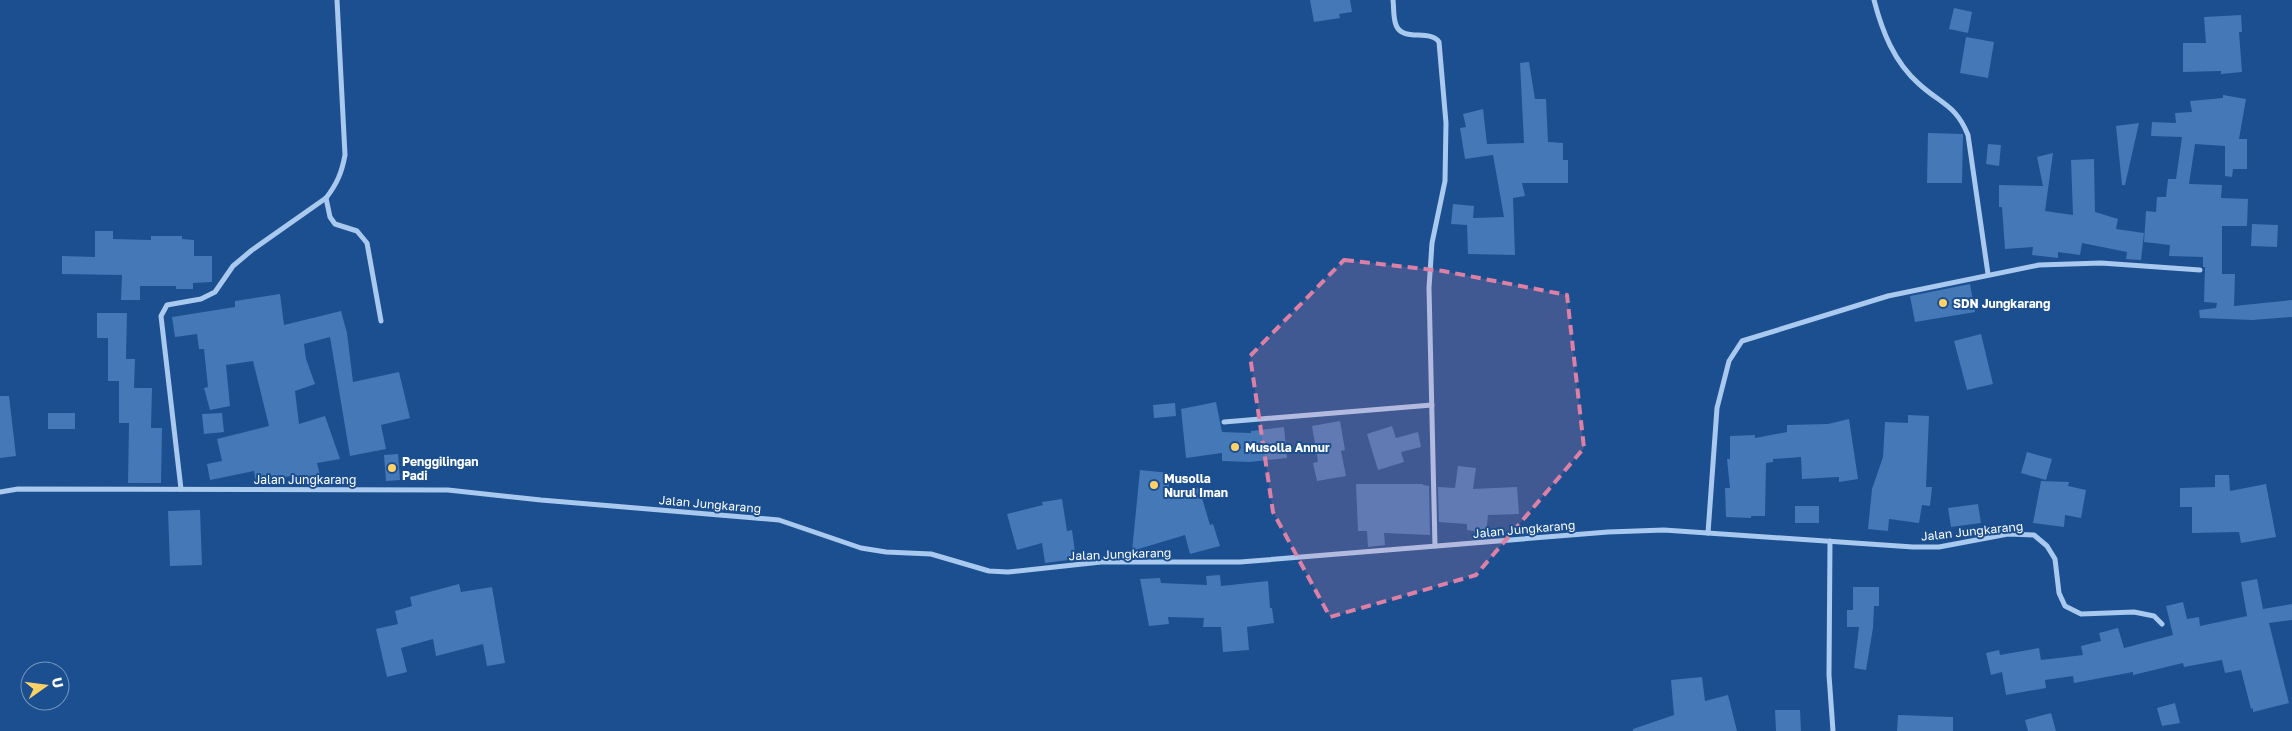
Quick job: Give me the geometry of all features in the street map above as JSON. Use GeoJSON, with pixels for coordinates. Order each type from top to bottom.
{"type":"FeatureCollection","features":[{"type":"Feature","properties":{"kind":"street"},"geometry":{"type":"LineString","coordinates":[[181,489],[161,316],[167,305],[201,299],[216,292],[233,266],[252,250],[326,198],[335,187],[342,172],[345,155],[337,0]]}},
{"type":"Feature","properties":{"kind":"street"},"geometry":{"type":"LineString","coordinates":[[1393,0],[1396,24],[1399,30],[1405,33],[1435,38],[1439,42],[1446,123],[1445,171],[1432,243],[1430,279],[1435,546]]}},
{"type":"Feature","properties":{"kind":"street"},"geometry":{"type":"LineString","coordinates":[[1874,0],[1891,49],[1903,68],[1920,84],[1951,107],[1962,119],[1968,135],[1988,274]]}},
{"type":"Feature","properties":{"kind":"street"},"geometry":{"type":"LineString","coordinates":[[326,198],[330,217],[335,224],[357,231],[367,243],[381,321]]}},
{"type":"Feature","properties":{"kind":"street"},"geometry":{"type":"LineString","coordinates":[[1708,533],[1717,408],[1729,361],[1742,341],[1888,296],[1988,274],[2039,266],[2101,263],[2200,270]]}},
{"type":"Feature","properties":{"kind":"street"},"geometry":{"type":"LineString","coordinates":[[1224,422],[1432,405]]}},
{"type":"Feature","properties":{"kind":"street","name":"Jalan Jungkarang"},"geometry":{"type":"LineString","coordinates":[[0,492],[18,489],[439,489],[550,501],[779,520],[861,548],[886,552],[931,554],[989,571],[1008,572],[1081,563],[1240,562],[1608,532],[1664,530],[1939,547],[2008,534],[2034,535],[2047,546],[2055,559],[2059,593],[2065,606],[2081,614],[2134,612],[2154,616],[2162,624]]}},
{"type":"Feature","properties":{"kind":"street"},"geometry":{"type":"LineString","coordinates":[[1830,541],[1829,675],[1833,731]]}},
{"type":"Feature","properties":{"kind":"highlighted area"},"geometry":{"type":"Polygon","coordinates":[[[1344,260],[1443,271],[1567,295],[1584,448],[1476,575],[1330,617],[1273,512],[1250,356],[1344,260]]]}},
{"type":"Feature","properties":{"kind":"building"},"geometry":{"type":"Polygon","coordinates":[[[1310,0],[1350,0],[1352,12],[1339,14],[1340,18],[1314,22],[1310,0]]]}},
{"type":"Feature","properties":{"kind":"building"},"geometry":{"type":"Polygon","coordinates":[[[1954,8],[1972,12],[1968,33],[1949,29],[1954,8]]]}},
{"type":"Feature","properties":{"kind":"building"},"geometry":{"type":"Polygon","coordinates":[[[2241,15],[2242,32],[2239,32],[2242,72],[2221,74],[2221,71],[2183,72],[2183,43],[2206,43],[2204,17],[2241,15]]]}},
{"type":"Feature","properties":{"kind":"building"},"geometry":{"type":"Polygon","coordinates":[[[1966,37],[1994,42],[1988,78],[1960,73],[1966,37]]]}},
{"type":"Feature","properties":{"kind":"building"},"geometry":{"type":"Polygon","coordinates":[[[1529,62],[1535,99],[1546,99],[1548,142],[1563,143],[1563,160],[1568,160],[1568,183],[1522,183],[1525,196],[1513,198],[1515,255],[1468,254],[1467,225],[1451,224],[1453,204],[1474,206],[1473,218],[1504,217],[1493,155],[1465,159],[1460,128],[1466,127],[1463,114],[1483,109],[1487,144],[1524,143],[1520,63],[1529,62]]]}},
{"type":"Feature","properties":{"kind":"building"},"geometry":{"type":"Polygon","coordinates":[[[2223,95],[2246,99],[2239,139],[2247,139],[2247,169],[2233,169],[2232,177],[2225,176],[2225,146],[2195,144],[2189,184],[2222,185],[2221,198],[2248,199],[2247,226],[2222,226],[2222,274],[2235,274],[2234,306],[2292,300],[2292,317],[2252,320],[2200,318],[2199,310],[2216,308],[2217,303],[2204,302],[2205,267],[2203,267],[2203,257],[2169,256],[2170,245],[2144,242],[2146,211],[2156,212],[2157,197],[2166,197],[2168,179],[2176,179],[2182,137],[2151,136],[2152,122],[2176,123],[2175,113],[2192,112],[2190,101],[2223,98],[2223,95]]]}},
{"type":"Feature","properties":{"kind":"building"},"geometry":{"type":"Polygon","coordinates":[[[2139,123],[2125,185],[2122,185],[2116,126],[2139,123]]]}},
{"type":"Feature","properties":{"kind":"building"},"geometry":{"type":"Polygon","coordinates":[[[1928,133],[1963,134],[1962,183],[1927,183],[1928,133]]]}},
{"type":"Feature","properties":{"kind":"building"},"geometry":{"type":"Polygon","coordinates":[[[1988,144],[2001,145],[1999,166],[1986,164],[1988,144]]]}},
{"type":"Feature","properties":{"kind":"building"},"geometry":{"type":"Polygon","coordinates":[[[2053,153],[2045,211],[2073,215],[2071,160],[2094,159],[2095,212],[2118,219],[2116,229],[2144,233],[2141,260],[2126,259],[2127,252],[2082,243],[2080,255],[2058,252],[2058,258],[2032,255],[2033,247],[2005,249],[2002,207],[1999,207],[1999,185],[2043,186],[2037,157],[2053,153]]]}},
{"type":"Feature","properties":{"kind":"building"},"geometry":{"type":"Polygon","coordinates":[[[2252,224],[2278,225],[2277,247],[2251,246],[2252,224]]]}},
{"type":"Feature","properties":{"kind":"building"},"geometry":{"type":"Polygon","coordinates":[[[95,231],[113,231],[113,239],[151,240],[151,236],[182,236],[182,239],[194,240],[194,256],[212,256],[212,282],[193,283],[193,289],[176,289],[176,286],[140,286],[140,300],[121,300],[122,275],[62,274],[62,256],[95,257],[95,231]]]}},
{"type":"Feature","properties":{"kind":"building","name":"SDN Jungkarang"},"geometry":{"type":"Polygon","coordinates":[[[1970,284],[1975,312],[1915,322],[1910,296],[1970,284]]]}},
{"type":"Feature","properties":{"kind":"building"},"geometry":{"type":"Polygon","coordinates":[[[280,294],[284,325],[341,311],[347,333],[353,382],[399,372],[410,418],[381,425],[386,449],[350,456],[330,337],[304,344],[306,359],[315,384],[295,391],[299,424],[325,416],[340,459],[317,463],[320,475],[297,481],[295,475],[256,483],[254,471],[210,480],[207,464],[222,461],[217,439],[269,426],[253,361],[226,365],[230,406],[210,410],[204,388],[208,387],[204,349],[199,349],[197,334],[175,337],[172,317],[235,307],[235,301],[280,294]]]}},
{"type":"Feature","properties":{"kind":"building"},"geometry":{"type":"Polygon","coordinates":[[[97,313],[127,313],[126,359],[135,359],[134,388],[152,388],[151,428],[162,428],[161,483],[128,483],[129,423],[119,423],[119,381],[108,381],[108,338],[97,338],[97,313]]]}},
{"type":"Feature","properties":{"kind":"building","name":"SDN Jungkarang"},"geometry":{"type":"Polygon","coordinates":[[[1981,334],[1993,384],[1967,390],[1954,341],[1981,334]]]}},
{"type":"Feature","properties":{"kind":"building"},"geometry":{"type":"Polygon","coordinates":[[[0,396],[9,396],[16,456],[0,458],[0,396]]]}},
{"type":"Feature","properties":{"kind":"building"},"geometry":{"type":"Polygon","coordinates":[[[1216,402],[1222,432],[1251,433],[1251,431],[1284,427],[1287,458],[1250,462],[1222,461],[1222,453],[1186,458],[1181,409],[1216,402]]]}},
{"type":"Feature","properties":{"kind":"building"},"geometry":{"type":"Polygon","coordinates":[[[1175,403],[1176,416],[1154,418],[1153,405],[1175,403]]]}},
{"type":"Feature","properties":{"kind":"building"},"geometry":{"type":"Polygon","coordinates":[[[48,413],[75,413],[75,429],[48,429],[48,413]]]}},
{"type":"Feature","properties":{"kind":"building"},"geometry":{"type":"Polygon","coordinates":[[[222,413],[224,432],[204,434],[202,414],[222,413]]]}},
{"type":"Feature","properties":{"kind":"building"},"geometry":{"type":"Polygon","coordinates":[[[1908,415],[1929,416],[1926,487],[1932,487],[1930,506],[1922,505],[1919,523],[1889,519],[1888,531],[1868,529],[1872,489],[1883,457],[1885,422],[1908,423],[1908,415]]]}},
{"type":"Feature","properties":{"kind":"building"},"geometry":{"type":"Polygon","coordinates":[[[1849,419],[1858,479],[1839,482],[1839,477],[1802,479],[1801,457],[1773,459],[1773,462],[1766,463],[1765,516],[1751,516],[1751,518],[1726,517],[1725,488],[1730,488],[1727,459],[1730,459],[1730,436],[1755,435],[1755,438],[1787,432],[1787,425],[1828,424],[1849,419]]]}},
{"type":"Feature","properties":{"kind":"building"},"geometry":{"type":"Polygon","coordinates":[[[1340,421],[1345,450],[1341,451],[1346,476],[1317,481],[1313,463],[1318,462],[1312,426],[1340,421]]]}},
{"type":"Feature","properties":{"kind":"building"},"geometry":{"type":"Polygon","coordinates":[[[1392,426],[1396,438],[1418,432],[1421,447],[1401,452],[1404,462],[1378,470],[1367,434],[1392,426]]]}},
{"type":"Feature","properties":{"kind":"building"},"geometry":{"type":"Polygon","coordinates":[[[2027,452],[2052,459],[2046,480],[2021,473],[2027,452]]]}},
{"type":"Feature","properties":{"kind":"building","name":"Penggilingan Padi"},"geometry":{"type":"Polygon","coordinates":[[[398,454],[400,480],[386,481],[384,455],[398,454]]]}},
{"type":"Feature","properties":{"kind":"building"},"geometry":{"type":"Polygon","coordinates":[[[1458,466],[1476,468],[1473,489],[1517,487],[1519,514],[1488,515],[1486,533],[1467,530],[1467,524],[1439,522],[1438,487],[1455,488],[1458,466]]]}},
{"type":"Feature","properties":{"kind":"building"},"geometry":{"type":"Polygon","coordinates":[[[1140,470],[1170,473],[1168,498],[1199,488],[1210,525],[1213,524],[1220,546],[1190,554],[1185,535],[1132,551],[1140,470]]]}},
{"type":"Feature","properties":{"kind":"building"},"geometry":{"type":"Polygon","coordinates":[[[2215,475],[2229,475],[2230,491],[2266,484],[2276,537],[2241,543],[2239,532],[2192,533],[2192,507],[2180,507],[2180,488],[2215,487],[2215,475]]]}},
{"type":"Feature","properties":{"kind":"building"},"geometry":{"type":"Polygon","coordinates":[[[2041,481],[2069,482],[2068,486],[2086,490],[2081,518],[2065,515],[2064,527],[2033,523],[2041,481]]]}},
{"type":"Feature","properties":{"kind":"building"},"geometry":{"type":"Polygon","coordinates":[[[1356,484],[1423,484],[1429,486],[1430,535],[1384,533],[1385,545],[1368,547],[1367,531],[1358,531],[1356,484]]]}},
{"type":"Feature","properties":{"kind":"building"},"geometry":{"type":"Polygon","coordinates":[[[1062,499],[1067,531],[1072,530],[1076,559],[1045,563],[1042,543],[1017,550],[1007,514],[1043,505],[1042,502],[1062,499]]]}},
{"type":"Feature","properties":{"kind":"building"},"geometry":{"type":"Polygon","coordinates":[[[1978,504],[1981,523],[1951,527],[1948,508],[1978,504]]]}},
{"type":"Feature","properties":{"kind":"building"},"geometry":{"type":"Polygon","coordinates":[[[1795,506],[1819,506],[1819,523],[1795,523],[1795,506]]]}},
{"type":"Feature","properties":{"kind":"building"},"geometry":{"type":"Polygon","coordinates":[[[200,510],[202,565],[170,566],[168,511],[200,510]]]}},
{"type":"Feature","properties":{"kind":"building"},"geometry":{"type":"Polygon","coordinates":[[[1220,575],[1221,586],[1268,581],[1270,608],[1272,608],[1274,623],[1247,627],[1249,650],[1223,652],[1221,627],[1203,627],[1204,618],[1168,617],[1169,624],[1149,626],[1140,579],[1160,578],[1161,583],[1207,585],[1206,576],[1220,575]]]}},
{"type":"Feature","properties":{"kind":"building"},"geometry":{"type":"Polygon","coordinates":[[[2257,579],[2263,609],[2292,604],[2292,620],[2269,623],[2289,703],[2253,712],[2241,670],[2225,673],[2222,660],[2184,667],[2183,663],[2133,675],[2133,672],[2074,683],[2073,676],[2045,680],[2046,688],[2006,695],[2002,672],[1991,675],[1986,653],[1999,650],[2000,655],[2039,648],[2041,660],[2083,655],[2081,646],[2101,641],[2099,633],[2118,628],[2124,648],[2173,635],[2166,606],[2183,602],[2187,619],[2199,617],[2200,626],[2247,616],[2241,582],[2257,579]]]}},
{"type":"Feature","properties":{"kind":"building"},"geometry":{"type":"Polygon","coordinates":[[[459,584],[461,592],[492,587],[505,663],[487,666],[483,644],[436,656],[433,639],[401,648],[407,672],[387,677],[376,629],[398,624],[395,611],[412,606],[410,597],[459,584]]]}},
{"type":"Feature","properties":{"kind":"building"},"geometry":{"type":"Polygon","coordinates":[[[1853,587],[1879,587],[1879,606],[1874,606],[1873,628],[1866,670],[1854,668],[1859,627],[1847,627],[1847,610],[1853,610],[1853,587]]]}},
{"type":"Feature","properties":{"kind":"building"},"geometry":{"type":"Polygon","coordinates":[[[1702,677],[1705,701],[1728,695],[1737,731],[1633,731],[1633,729],[1674,715],[1671,680],[1702,677]]]}},
{"type":"Feature","properties":{"kind":"building"},"geometry":{"type":"Polygon","coordinates":[[[2175,703],[2180,723],[2162,726],[2157,708],[2175,703]]]}},
{"type":"Feature","properties":{"kind":"building"},"geometry":{"type":"Polygon","coordinates":[[[1775,710],[1800,710],[1801,731],[1776,731],[1775,710]]]}},
{"type":"Feature","properties":{"kind":"building"},"geometry":{"type":"Polygon","coordinates":[[[2051,713],[2056,731],[2028,731],[2025,720],[2051,713]]]}},
{"type":"Feature","properties":{"kind":"building"},"geometry":{"type":"Polygon","coordinates":[[[1898,715],[1953,717],[1953,731],[1897,731],[1898,715]]]}},
{"type":"Feature","properties":{"kind":"place","name":"SDN Jungkarang"},"geometry":{"type":"Point","coordinates":[1943,303]}},
{"type":"Feature","properties":{"kind":"place","name":"Musolla Annur"},"geometry":{"type":"Point","coordinates":[1235,447]}},
{"type":"Feature","properties":{"kind":"place","name":"Penggilingan Padi"},"geometry":{"type":"Point","coordinates":[392,468]}},
{"type":"Feature","properties":{"kind":"place","name":"Musolla Nurul Iman"},"geometry":{"type":"Point","coordinates":[1154,485]}}]}
